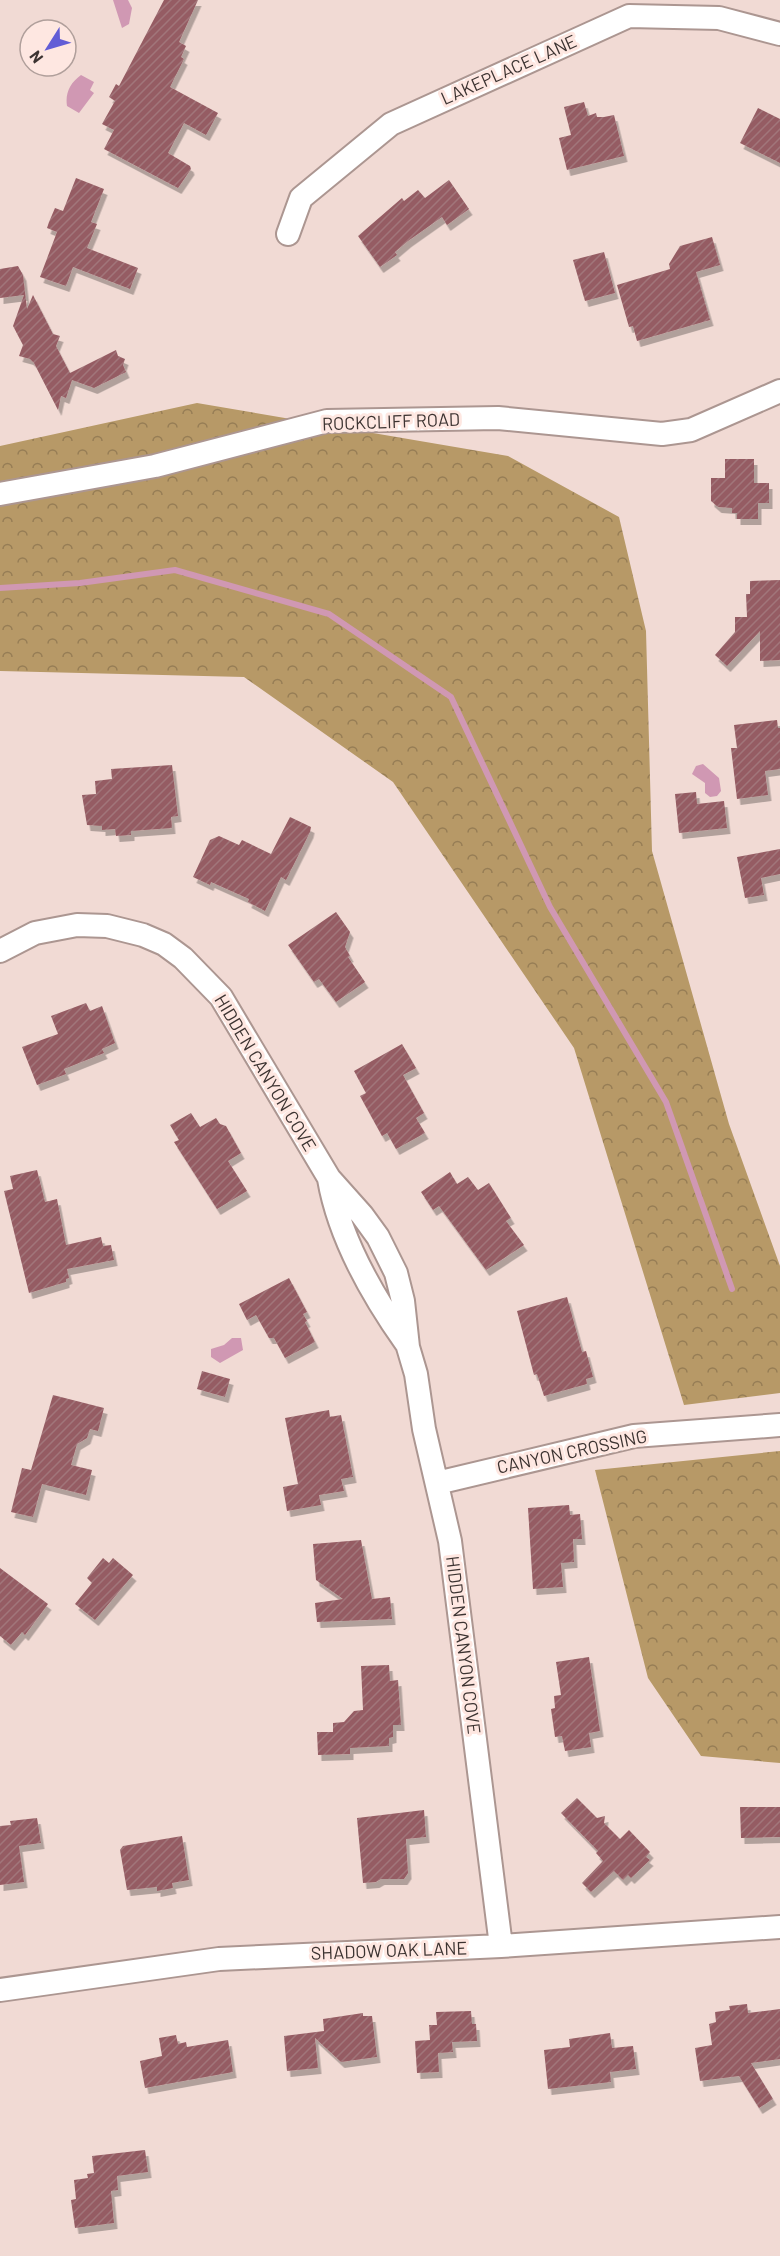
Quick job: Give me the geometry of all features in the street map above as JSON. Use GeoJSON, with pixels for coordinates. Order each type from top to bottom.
{"type":"FeatureCollection","features":[{"type":"Feature","properties":{"kind":"street","name":"LAKEPLACE LANE"},"geometry":{"type":"LineString","coordinates":[[288,234],[301,198],[391,124],[629,16],[719,18],[780,34]]}},
{"type":"Feature","properties":{"kind":"street","name":"ROCKCLIFF ROAD"},"geometry":{"type":"LineString","coordinates":[[0,494],[155,466],[327,421],[498,418],[662,434],[691,430],[780,391]]}},
{"type":"Feature","properties":{"kind":"street","name":"HIDDEN CANYON COVE"},"geometry":{"type":"LineString","coordinates":[[0,951],[35,933],[77,925],[107,926],[143,934],[164,944],[202,975],[221,997],[328,1178],[345,1236],[393,1325],[408,1347],[450,1541],[501,1946]]}},
{"type":"Feature","properties":{"kind":"street","name":"CANYON CROSSING"},"geometry":{"type":"LineString","coordinates":[[436,1483],[634,1436],[780,1425]]}},
{"type":"Feature","properties":{"kind":"street","name":"SHADOW OAK LANE"},"geometry":{"type":"LineString","coordinates":[[0,1990],[219,1959],[501,1946],[780,1927]]}},
{"type":"Feature","properties":{"kind":"green space"},"geometry":{"type":"Polygon","coordinates":[[[197,403],[508,456],[619,517],[646,631],[652,851],[729,1124],[780,1266],[780,1393],[684,1405],[574,1048],[393,782],[244,677],[0,671],[0,446],[197,403]]]}},
{"type":"Feature","properties":{"kind":"green space"},"geometry":{"type":"Polygon","coordinates":[[[780,1451],[780,1763],[701,1756],[648,1678],[595,1470],[780,1451]]]}},
{"type":"Feature","properties":{"kind":"shaded area"},"geometry":{"type":"Polygon","coordinates":[[[113,0],[128,0],[132,8],[129,24],[122,28],[113,0]]]}},
{"type":"Feature","properties":{"kind":"shaded area"},"geometry":{"type":"Polygon","coordinates":[[[81,75],[94,82],[90,90],[94,93],[79,113],[67,106],[71,85],[81,75]]]}},
{"type":"Feature","properties":{"kind":"shaded area"},"geometry":{"type":"Polygon","coordinates":[[[703,764],[719,778],[721,791],[717,796],[710,797],[705,793],[705,783],[692,774],[696,766],[703,764]]]}},
{"type":"Feature","properties":{"kind":"shaded area"},"geometry":{"type":"Polygon","coordinates":[[[232,1338],[241,1338],[243,1350],[220,1363],[211,1357],[211,1349],[224,1345],[232,1338]]]}},
{"type":"Feature","properties":{"kind":"building"},"geometry":{"type":"Polygon","coordinates":[[[164,0],[198,0],[179,42],[186,46],[181,57],[184,59],[170,87],[218,113],[206,135],[184,123],[168,153],[190,166],[191,169],[178,188],[104,149],[114,130],[102,124],[115,101],[109,97],[116,84],[119,86],[164,0]]]}},
{"type":"Feature","properties":{"kind":"building"},"geometry":{"type":"Polygon","coordinates":[[[584,102],[588,116],[596,113],[597,117],[614,115],[624,156],[567,170],[559,138],[571,135],[564,107],[584,102]]]}},
{"type":"Feature","properties":{"kind":"building"},"geometry":{"type":"Polygon","coordinates":[[[758,108],[780,119],[780,163],[740,143],[758,108]]]}},
{"type":"Feature","properties":{"kind":"building"},"geometry":{"type":"Polygon","coordinates":[[[76,178],[104,189],[91,222],[97,224],[87,248],[138,268],[130,289],[73,267],[66,286],[40,277],[57,232],[47,228],[49,222],[55,208],[63,211],[76,178]]]}},
{"type":"Feature","properties":{"kind":"building"},"geometry":{"type":"Polygon","coordinates":[[[449,180],[469,209],[447,225],[442,217],[408,241],[395,252],[397,255],[380,267],[358,236],[402,198],[404,201],[418,190],[425,198],[449,180]]]}},
{"type":"Feature","properties":{"kind":"building"},"geometry":{"type":"Polygon","coordinates":[[[712,237],[720,265],[696,272],[710,320],[637,341],[633,326],[629,327],[617,285],[670,269],[669,264],[680,246],[712,237]]]}},
{"type":"Feature","properties":{"kind":"building"},"geometry":{"type":"Polygon","coordinates":[[[604,252],[615,293],[585,301],[573,260],[604,252]]]}},
{"type":"Feature","properties":{"kind":"building"},"geometry":{"type":"Polygon","coordinates":[[[18,266],[23,275],[27,309],[33,295],[53,334],[60,336],[56,346],[70,373],[116,350],[118,356],[125,359],[123,365],[126,372],[94,388],[72,380],[66,398],[61,396],[58,410],[34,363],[30,359],[19,356],[23,345],[13,326],[24,295],[0,298],[0,269],[18,266]]]}},
{"type":"Feature","properties":{"kind":"building"},"geometry":{"type":"Polygon","coordinates":[[[725,459],[754,459],[754,483],[769,483],[769,503],[758,503],[758,519],[737,519],[737,513],[732,513],[732,508],[718,507],[711,501],[711,478],[725,478],[725,459]]]}},
{"type":"Feature","properties":{"kind":"building"},"geometry":{"type":"Polygon","coordinates":[[[780,580],[780,660],[760,661],[760,631],[727,666],[715,655],[735,632],[735,617],[747,617],[746,594],[750,594],[750,581],[780,580]]]}},
{"type":"Feature","properties":{"kind":"building"},"geometry":{"type":"Polygon","coordinates":[[[777,720],[778,728],[780,728],[780,769],[765,771],[768,795],[737,799],[731,748],[737,748],[734,725],[777,720]]]}},
{"type":"Feature","properties":{"kind":"building"},"geometry":{"type":"Polygon","coordinates":[[[172,765],[178,816],[171,817],[172,828],[131,831],[131,835],[116,836],[115,829],[102,830],[102,826],[87,825],[82,795],[96,794],[95,781],[112,779],[111,769],[172,765]]]}},
{"type":"Feature","properties":{"kind":"building"},"geometry":{"type":"Polygon","coordinates":[[[696,792],[697,804],[724,801],[727,828],[679,833],[675,794],[696,792]]]}},
{"type":"Feature","properties":{"kind":"building"},"geometry":{"type":"Polygon","coordinates":[[[290,817],[311,827],[310,832],[286,880],[281,877],[265,911],[248,902],[249,899],[211,882],[210,885],[193,877],[210,840],[219,836],[239,845],[242,840],[271,854],[290,817]]]}},
{"type":"Feature","properties":{"kind":"building"},"geometry":{"type":"Polygon","coordinates":[[[780,849],[780,874],[761,878],[764,895],[745,898],[737,857],[780,849]]]}},
{"type":"Feature","properties":{"kind":"building"},"geometry":{"type":"Polygon","coordinates":[[[336,912],[350,932],[345,947],[350,956],[348,957],[365,982],[336,1002],[319,979],[314,982],[288,945],[336,912]]]}},
{"type":"Feature","properties":{"kind":"building"},"geometry":{"type":"Polygon","coordinates":[[[86,1003],[90,1011],[102,1006],[115,1043],[102,1049],[104,1053],[64,1069],[66,1074],[37,1085],[22,1047],[58,1034],[51,1016],[86,1003]]]}},
{"type":"Feature","properties":{"kind":"building"},"geometry":{"type":"Polygon","coordinates":[[[402,1044],[416,1068],[403,1075],[424,1113],[416,1118],[425,1133],[396,1149],[387,1133],[382,1136],[360,1096],[366,1093],[354,1071],[402,1044]]]}},
{"type":"Feature","properties":{"kind":"building"},"geometry":{"type":"Polygon","coordinates":[[[191,1113],[200,1127],[216,1118],[220,1124],[226,1126],[241,1153],[228,1161],[247,1191],[217,1209],[174,1142],[179,1140],[170,1125],[191,1113]]]}},
{"type":"Feature","properties":{"kind":"building"},"geometry":{"type":"Polygon","coordinates":[[[37,1170],[45,1202],[57,1199],[66,1245],[101,1237],[103,1246],[111,1245],[114,1260],[67,1269],[69,1278],[66,1282],[29,1293],[4,1191],[13,1189],[10,1176],[37,1170]]]}},
{"type":"Feature","properties":{"kind":"building"},"geometry":{"type":"Polygon","coordinates":[[[450,1172],[457,1184],[468,1177],[478,1190],[489,1183],[511,1218],[506,1221],[524,1245],[486,1270],[439,1206],[433,1210],[421,1192],[450,1172]]]}},
{"type":"Feature","properties":{"kind":"building"},"geometry":{"type":"Polygon","coordinates":[[[289,1278],[307,1312],[303,1314],[307,1321],[305,1322],[315,1342],[285,1358],[274,1338],[269,1338],[256,1315],[247,1320],[239,1304],[289,1278]]]}},
{"type":"Feature","properties":{"kind":"building"},"geometry":{"type":"Polygon","coordinates":[[[567,1297],[582,1352],[586,1351],[593,1377],[586,1379],[587,1384],[544,1396],[537,1374],[534,1375],[517,1311],[567,1297]]]}},
{"type":"Feature","properties":{"kind":"building"},"geometry":{"type":"Polygon","coordinates":[[[202,1371],[230,1379],[225,1397],[197,1389],[202,1371]]]}},
{"type":"Feature","properties":{"kind":"building"},"geometry":{"type":"Polygon","coordinates":[[[53,1395],[104,1408],[98,1431],[90,1429],[87,1438],[77,1444],[71,1465],[92,1470],[86,1495],[42,1484],[33,1517],[11,1512],[22,1468],[31,1470],[53,1395]]]}},
{"type":"Feature","properties":{"kind":"building"},"geometry":{"type":"Polygon","coordinates":[[[329,1410],[330,1417],[341,1415],[353,1477],[341,1479],[344,1491],[319,1495],[321,1505],[287,1511],[283,1487],[298,1484],[285,1418],[329,1410]]]}},
{"type":"Feature","properties":{"kind":"building"},"geometry":{"type":"Polygon","coordinates":[[[569,1505],[570,1515],[580,1514],[582,1539],[573,1539],[574,1562],[561,1563],[563,1587],[533,1589],[528,1508],[569,1505]]]}},
{"type":"Feature","properties":{"kind":"building"},"geometry":{"type":"Polygon","coordinates":[[[361,1540],[372,1599],[390,1597],[392,1619],[317,1622],[315,1603],[343,1599],[316,1580],[313,1544],[361,1540]]]}},
{"type":"Feature","properties":{"kind":"building"},"geometry":{"type":"Polygon","coordinates":[[[103,1558],[109,1563],[113,1558],[133,1575],[95,1620],[75,1604],[92,1583],[87,1578],[103,1558]]]}},
{"type":"Feature","properties":{"kind":"building"},"geometry":{"type":"Polygon","coordinates":[[[0,1568],[48,1604],[25,1635],[22,1632],[11,1645],[0,1636],[0,1568]]]}},
{"type":"Feature","properties":{"kind":"building"},"geometry":{"type":"Polygon","coordinates":[[[589,1657],[600,1731],[589,1733],[591,1747],[565,1751],[562,1736],[555,1737],[551,1709],[555,1708],[554,1696],[561,1695],[556,1662],[589,1657]]]}},
{"type":"Feature","properties":{"kind":"building"},"geometry":{"type":"Polygon","coordinates":[[[389,1665],[390,1681],[398,1680],[401,1725],[393,1725],[393,1737],[389,1738],[389,1746],[350,1748],[350,1754],[318,1755],[317,1732],[333,1732],[333,1723],[344,1722],[354,1711],[363,1710],[361,1666],[389,1665]]]}},
{"type":"Feature","properties":{"kind":"building"},"geometry":{"type":"Polygon","coordinates":[[[577,1798],[597,1818],[605,1816],[604,1823],[620,1839],[629,1830],[650,1852],[646,1857],[650,1860],[631,1878],[628,1875],[623,1880],[614,1871],[591,1892],[582,1883],[603,1861],[596,1853],[598,1851],[561,1813],[577,1798]]]}},
{"type":"Feature","properties":{"kind":"building"},"geometry":{"type":"Polygon","coordinates":[[[740,1807],[780,1807],[780,1837],[741,1838],[740,1807]]]}},
{"type":"Feature","properties":{"kind":"building"},"geometry":{"type":"Polygon","coordinates":[[[424,1810],[426,1837],[406,1839],[408,1873],[404,1879],[381,1879],[376,1882],[363,1883],[357,1818],[424,1810]]]}},
{"type":"Feature","properties":{"kind":"building"},"geometry":{"type":"Polygon","coordinates":[[[37,1818],[41,1843],[19,1846],[24,1882],[0,1885],[0,1826],[11,1825],[10,1821],[37,1818]]]}},
{"type":"Feature","properties":{"kind":"building"},"geometry":{"type":"Polygon","coordinates":[[[182,1836],[189,1880],[172,1883],[173,1888],[157,1891],[157,1887],[127,1890],[120,1850],[123,1846],[182,1836]]]}},
{"type":"Feature","properties":{"kind":"building"},"geometry":{"type":"Polygon","coordinates":[[[747,2004],[748,2013],[780,2009],[780,2059],[751,2063],[773,2099],[759,2108],[739,2076],[700,2081],[695,2048],[712,2045],[709,2024],[716,2022],[715,2012],[730,2010],[729,2006],[747,2004]]]}},
{"type":"Feature","properties":{"kind":"building"},"geometry":{"type":"Polygon","coordinates":[[[471,2011],[472,2024],[476,2024],[477,2041],[452,2042],[453,2052],[438,2053],[439,2072],[417,2073],[415,2041],[430,2040],[429,2025],[437,2025],[436,2012],[471,2011]]]}},
{"type":"Feature","properties":{"kind":"building"},"geometry":{"type":"Polygon","coordinates":[[[363,2013],[363,2016],[372,2016],[377,2057],[341,2062],[315,2038],[318,2068],[287,2071],[284,2036],[324,2031],[323,2019],[363,2013]]]}},
{"type":"Feature","properties":{"kind":"building"},"geometry":{"type":"Polygon","coordinates":[[[610,2033],[612,2048],[633,2046],[636,2069],[610,2072],[611,2082],[548,2089],[544,2050],[570,2047],[569,2039],[610,2033]]]}},
{"type":"Feature","properties":{"kind":"building"},"geometry":{"type":"Polygon","coordinates":[[[176,2035],[178,2044],[186,2042],[187,2047],[228,2040],[233,2072],[145,2088],[140,2061],[162,2056],[159,2038],[176,2035]]]}},
{"type":"Feature","properties":{"kind":"building"},"geometry":{"type":"Polygon","coordinates":[[[145,2150],[148,2172],[117,2176],[118,2190],[111,2191],[114,2223],[75,2228],[71,2200],[76,2199],[74,2180],[88,2178],[87,2174],[94,2173],[92,2156],[145,2150]]]}},
{"type":"Feature","properties":{"kind":"waterway"},"geometry":{"type":"LineString","coordinates":[[0,588],[80,583],[175,570],[329,614],[451,697],[550,907],[666,1102],[732,1289]]}}]}
